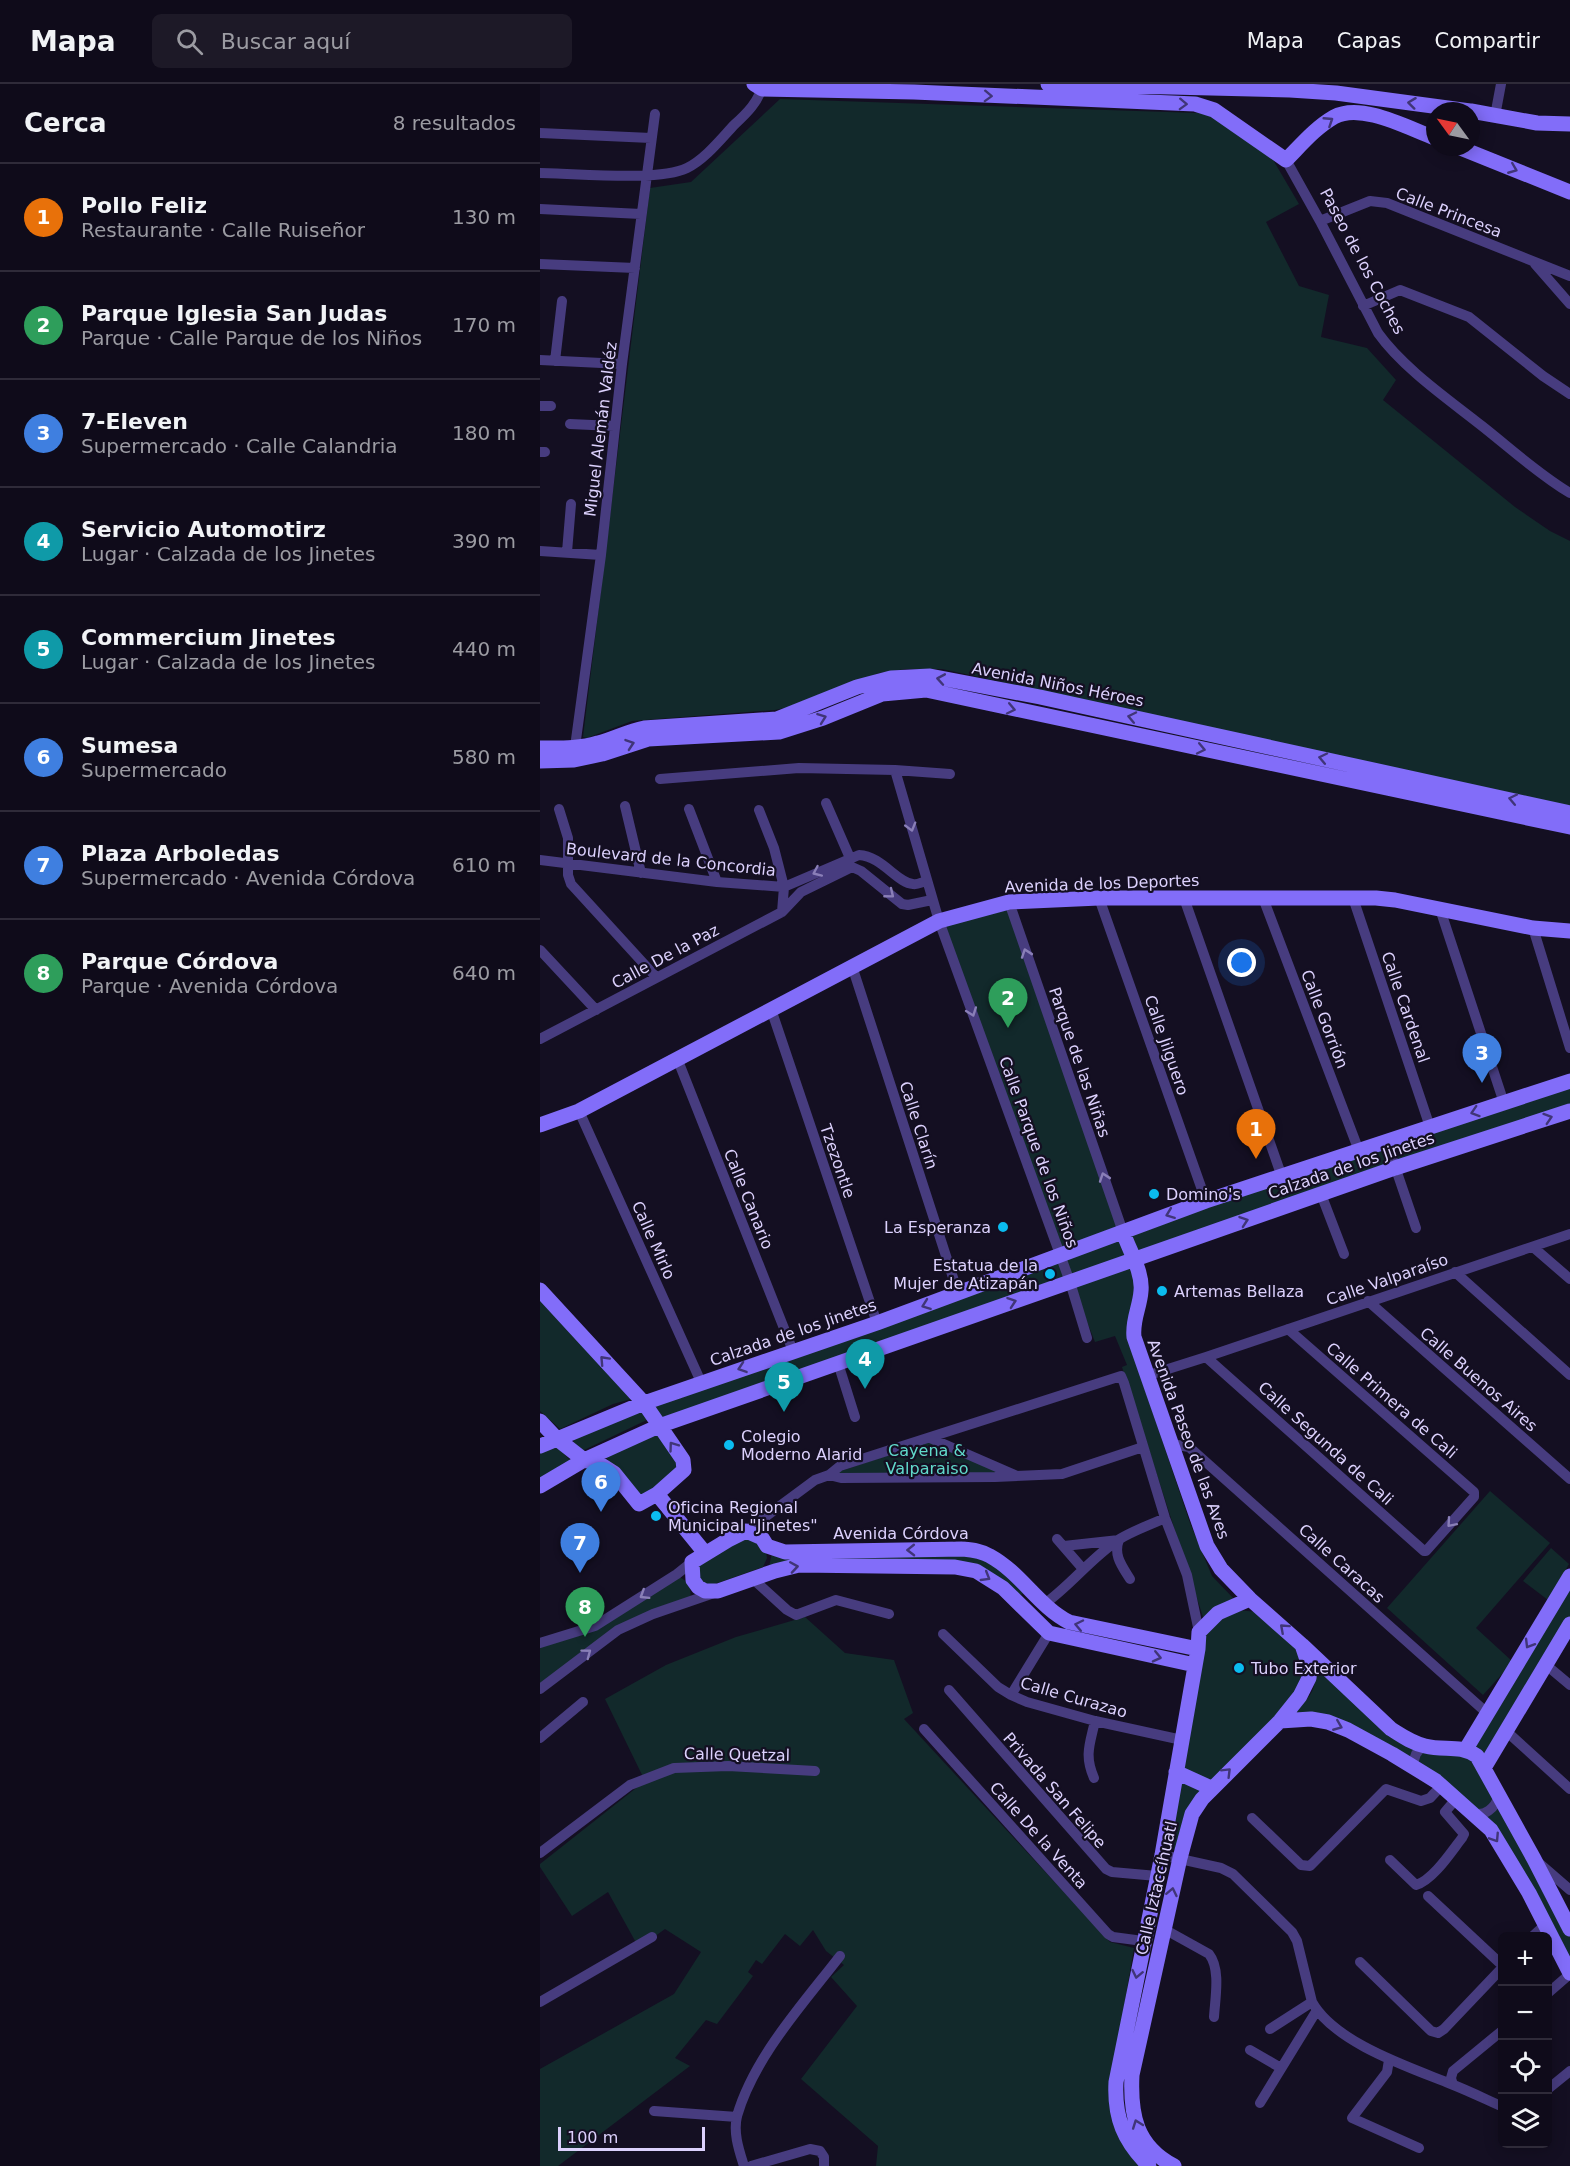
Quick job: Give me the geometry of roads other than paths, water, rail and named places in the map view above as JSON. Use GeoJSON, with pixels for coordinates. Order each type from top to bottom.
{"type":"FeatureCollection","features":[{"type":"Feature","properties":{"kind":"main road"},"geometry":{"type":"LineString","coordinates":[[1048,84],[1339,88],[1426,103]]}},
{"type":"Feature","properties":{"kind":"main road"},"geometry":{"type":"LineString","coordinates":[[759,86],[914,88],[1195,104],[1214,110]]}},
{"type":"Feature","properties":{"kind":"main road","name":"Paseo de los Coches"},"geometry":{"type":"LineString","coordinates":[[1214,110],[1286,160]]}},
{"type":"Feature","properties":{"kind":"main road"},"geometry":{"type":"LineString","coordinates":[[1286,160],[1326,123],[1336,116],[1347,113],[1369,114],[1426,135]]}},
{"type":"Feature","properties":{"kind":"main road"},"geometry":{"type":"LineString","coordinates":[[1480,113],[1537,123],[1570,124]]}},
{"type":"Feature","properties":{"kind":"main road"},"geometry":{"type":"LineString","coordinates":[[1480,156],[1570,192]]}},
{"type":"Feature","properties":{"kind":"main road","name":"Avenida Niños Héroes"},"geometry":{"type":"LineString","coordinates":[[540,748],[575,747],[597,743],[644,728],[777,719],[857,687],[891,678],[930,676],[1040,697],[1568,816]]}},
{"type":"Feature","properties":{"kind":"main road","name":"Avenida Niños Héroes"},"geometry":{"type":"LineString","coordinates":[[540,761],[574,760],[602,754],[648,739],[778,732],[823,718],[882,694],[926,690],[1036,714],[1568,816]]}},
{"type":"Feature","properties":{"kind":"main road"},"geometry":{"type":"LineString","coordinates":[[1036,714],[1040,697]]}},
{"type":"Feature","properties":{"kind":"main road","name":"Avenida de los Deportes"},"geometry":{"type":"LineString","coordinates":[[540,1125],[579,1111],[939,921],[1009,902],[1099,898],[1395,900],[1533,928],[1570,931]]}},
{"type":"Feature","properties":{"kind":"main road","name":"Calzada de los Jinetes"},"geometry":{"type":"LineString","coordinates":[[540,1446],[644,1402],[877,1323],[1206,1201],[1570,1081]]}},
{"type":"Feature","properties":{"kind":"main road","name":"Calzada de los Jinetes"},"geometry":{"type":"LineString","coordinates":[[540,1485],[584,1460],[659,1426],[1395,1168],[1570,1111]]}},
{"type":"Feature","properties":{"kind":"main road","name":"Avenida Paseo de las Aves"},"geometry":{"type":"LineString","coordinates":[[1123,1232],[1141,1279],[1142,1289],[1132,1325],[1134,1337],[1207,1546],[1221,1569],[1250,1599],[1391,1729],[1407,1740],[1422,1746],[1466,1749]]}},
{"type":"Feature","properties":{"kind":"main road"},"geometry":{"type":"LineString","coordinates":[[540,1290],[644,1402],[684,1460],[685,1467],[681,1474],[657,1494],[639,1504],[614,1473],[600,1464],[584,1460],[556,1438],[540,1421]]}},
{"type":"Feature","properties":{"kind":"main road"},"geometry":{"type":"LineString","coordinates":[[657,1494],[705,1553]]}},
{"type":"Feature","properties":{"kind":"main road"},"geometry":{"type":"LineString","coordinates":[[718,1591],[705,1591],[698,1587],[693,1580],[692,1563],[705,1553],[746,1531]]}},
{"type":"Feature","properties":{"kind":"main road","name":"Avenida Córdova"},"geometry":{"type":"LineString","coordinates":[[746,1531],[762,1538],[767,1546],[785,1552],[963,1549],[990,1556],[1056,1616],[1069,1622],[1198,1649]]}},
{"type":"Feature","properties":{"kind":"main road"},"geometry":{"type":"LineString","coordinates":[[753,1579],[768,1563],[767,1546]]}},
{"type":"Feature","properties":{"kind":"main road","name":"Avenida Córdova"},"geometry":{"type":"LineString","coordinates":[[718,1591],[775,1570],[799,1565],[955,1567],[976,1571],[1003,1588],[1049,1632]]}},
{"type":"Feature","properties":{"kind":"main road"},"geometry":{"type":"LineString","coordinates":[[1570,1576],[1466,1749],[1477,1756],[1484,1768],[1570,1929]]}},
{"type":"Feature","properties":{"kind":"main road"},"geometry":{"type":"LineString","coordinates":[[1017,1602],[1030,1591]]}},
{"type":"Feature","properties":{"kind":"main road"},"geometry":{"type":"LineString","coordinates":[[1199,1632],[1218,1613],[1250,1599]]}},
{"type":"Feature","properties":{"kind":"main road"},"geometry":{"type":"LineString","coordinates":[[1543,1621],[1550,1629],[1567,1629]]}},
{"type":"Feature","properties":{"kind":"main road"},"geometry":{"type":"LineString","coordinates":[[1484,1768],[1567,1629]]}},
{"type":"Feature","properties":{"kind":"main road"},"geometry":{"type":"LineString","coordinates":[[1049,1632],[1195,1665]]}},
{"type":"Feature","properties":{"kind":"main road","name":"Calle Iztaccíhuatl"},"geometry":{"type":"LineString","coordinates":[[1149,2166],[1122,2132],[1115,2099],[1116,2082],[1162,1855],[1199,1632]]}},
{"type":"Feature","properties":{"kind":"main road","name":"Calle Iztaccíhuatl"},"geometry":{"type":"LineString","coordinates":[[1174,2166],[1155,2153],[1138,2130],[1133,2115],[1131,2095],[1132,2075],[1180,1858],[1192,1815],[1210,1788],[1280,1720],[1300,1696],[1309,1678],[1310,1669],[1302,1645]]}},
{"type":"Feature","properties":{"kind":"main road"},"geometry":{"type":"LineString","coordinates":[[1280,1720],[1311,1719],[1328,1722],[1348,1730],[1412,1766],[1456,1799],[1491,1830],[1529,1893],[1570,1973]]}},
{"type":"Feature","properties":{"kind":"main road"},"geometry":{"type":"LineString","coordinates":[[1176,1773],[1210,1788]]}},
{"type":"Feature","properties":{"kind":"street"},"geometry":{"type":"LineString","coordinates":[[1495,116],[1500,84]]}},
{"type":"Feature","properties":{"kind":"street"},"geometry":{"type":"LineString","coordinates":[[540,172],[646,175],[671,174],[687,168],[699,161],[741,118],[759,86]]}},
{"type":"Feature","properties":{"kind":"street"},"geometry":{"type":"LineString","coordinates":[[1214,110],[1218,87]]}},
{"type":"Feature","properties":{"kind":"street","name":"Miguel Alemán Valdéz"},"geometry":{"type":"LineString","coordinates":[[575,747],[655,114]]}},
{"type":"Feature","properties":{"kind":"street"},"geometry":{"type":"LineString","coordinates":[[540,133],[651,138]]}},
{"type":"Feature","properties":{"kind":"street","name":"Paseo de los Coches"},"geometry":{"type":"LineString","coordinates":[[1286,160],[1378,333],[1399,357],[1546,477],[1570,493]]}},
{"type":"Feature","properties":{"kind":"street","name":"Calle Princesa"},"geometry":{"type":"LineString","coordinates":[[1320,221],[1352,207],[1370,201],[1379,201],[1570,276]]}},
{"type":"Feature","properties":{"kind":"street"},"geometry":{"type":"LineString","coordinates":[[540,209],[641,214]]}},
{"type":"Feature","properties":{"kind":"street","name":"Calle Princesa"},"geometry":{"type":"LineString","coordinates":[[1532,260],[1570,304]]}},
{"type":"Feature","properties":{"kind":"street"},"geometry":{"type":"LineString","coordinates":[[540,264],[635,268]]}},
{"type":"Feature","properties":{"kind":"street"},"geometry":{"type":"LineString","coordinates":[[1363,306],[1400,290],[1469,317],[1543,376],[1570,394]]}},
{"type":"Feature","properties":{"kind":"street"},"geometry":{"type":"LineString","coordinates":[[555,361],[562,301]]}},
{"type":"Feature","properties":{"kind":"street"},"geometry":{"type":"LineString","coordinates":[[540,360],[622,364]]}},
{"type":"Feature","properties":{"kind":"street"},"geometry":{"type":"LineString","coordinates":[[570,424],[614,426]]}},
{"type":"Feature","properties":{"kind":"street"},"geometry":{"type":"LineString","coordinates":[[567,552],[571,504]]}},
{"type":"Feature","properties":{"kind":"street"},"geometry":{"type":"LineString","coordinates":[[540,551],[601,555]]}},
{"type":"Feature","properties":{"kind":"street"},"geometry":{"type":"LineString","coordinates":[[660,779],[799,768],[951,774]]}},
{"type":"Feature","properties":{"kind":"street","name":"Calle Parque de los Niños"},"geometry":{"type":"LineString","coordinates":[[895,770],[939,921],[1070,1282],[1087,1338]]}},
{"type":"Feature","properties":{"kind":"street"},"geometry":{"type":"LineString","coordinates":[[826,803],[850,858],[866,855],[907,882],[914,885],[926,881]]}},
{"type":"Feature","properties":{"kind":"street"},"geometry":{"type":"LineString","coordinates":[[625,806],[640,873]]}},
{"type":"Feature","properties":{"kind":"street"},"geometry":{"type":"LineString","coordinates":[[559,809],[568,838],[568,875],[572,884],[656,977]]}},
{"type":"Feature","properties":{"kind":"street"},"geometry":{"type":"LineString","coordinates":[[688,809],[717,882]]}},
{"type":"Feature","properties":{"kind":"street"},"geometry":{"type":"LineString","coordinates":[[759,810],[774,848],[784,887],[782,912]]}},
{"type":"Feature","properties":{"kind":"street","name":"Boulevard de la Concordia"},"geometry":{"type":"LineString","coordinates":[[540,860],[717,882],[784,887],[850,858]]}},
{"type":"Feature","properties":{"kind":"street"},"geometry":{"type":"LineString","coordinates":[[782,912],[801,892],[852,867],[861,871],[902,904],[932,900]]}},
{"type":"Feature","properties":{"kind":"street","name":"Calle Jilguero"},"geometry":{"type":"LineString","coordinates":[[1099,898],[1206,1201]]}},
{"type":"Feature","properties":{"kind":"street"},"geometry":{"type":"LineString","coordinates":[[1184,898],[1282,1177]]}},
{"type":"Feature","properties":{"kind":"street","name":"Calle Gorrión"},"geometry":{"type":"LineString","coordinates":[[1263,898],[1359,1151]]}},
{"type":"Feature","properties":{"kind":"street","name":"Calle Cardenal"},"geometry":{"type":"LineString","coordinates":[[1353,898],[1430,1127]]}},
{"type":"Feature","properties":{"kind":"street","name":"Parque de las Niñas"},"geometry":{"type":"LineString","coordinates":[[1009,902],[1123,1232]]}},
{"type":"Feature","properties":{"kind":"street"},"geometry":{"type":"LineString","coordinates":[[1440,909],[1504,1103]]}},
{"type":"Feature","properties":{"kind":"street","name":"Calle De la Paz"},"geometry":{"type":"LineString","coordinates":[[540,1039],[782,912]]}},
{"type":"Feature","properties":{"kind":"street"},"geometry":{"type":"LineString","coordinates":[[1533,928],[1570,1048]]}},
{"type":"Feature","properties":{"kind":"street"},"geometry":{"type":"LineString","coordinates":[[540,950],[596,1010]]}},
{"type":"Feature","properties":{"kind":"street","name":"Calle Clarín"},"geometry":{"type":"LineString","coordinates":[[852,966],[958,1293]]}},
{"type":"Feature","properties":{"kind":"street","name":"Tzezontle"},"geometry":{"type":"LineString","coordinates":[[771,1009],[877,1323]]}},
{"type":"Feature","properties":{"kind":"street","name":"Calle Canario"},"geometry":{"type":"LineString","coordinates":[[677,1058],[793,1351]]}},
{"type":"Feature","properties":{"kind":"street","name":"Calle Mirlo"},"geometry":{"type":"LineString","coordinates":[[579,1111],[701,1382]]}},
{"type":"Feature","properties":{"kind":"street"},"geometry":{"type":"LineString","coordinates":[[1387,1143],[1416,1228]]}},
{"type":"Feature","properties":{"kind":"street"},"geometry":{"type":"LineString","coordinates":[[1321,1194],[1344,1254]]}},
{"type":"Feature","properties":{"kind":"street","name":"Calle Valparaíso"},"geometry":{"type":"LineString","coordinates":[[1146,1376],[1570,1234]]}},
{"type":"Feature","properties":{"kind":"street"},"geometry":{"type":"LineString","coordinates":[[1533,1247],[1570,1279]]}},
{"type":"Feature","properties":{"kind":"street"},"geometry":{"type":"LineString","coordinates":[[1455,1272],[1570,1375]]}},
{"type":"Feature","properties":{"kind":"street","name":"Calle Buenos Aires"},"geometry":{"type":"LineString","coordinates":[[1368,1301],[1570,1479]]}},
{"type":"Feature","properties":{"kind":"street","name":"Calle Primera de Cali"},"geometry":{"type":"LineString","coordinates":[[1288,1329],[1475,1494],[1425,1551]]}},
{"type":"Feature","properties":{"kind":"street","name":"Calle Segunda de Cali"},"geometry":{"type":"LineString","coordinates":[[1206,1357],[1425,1551]]}},
{"type":"Feature","properties":{"kind":"street"},"geometry":{"type":"LineString","coordinates":[[838,1363],[855,1417]]}},
{"type":"Feature","properties":{"kind":"street"},"geometry":{"type":"LineString","coordinates":[[746,1531],[815,1480],[829,1475],[840,1466],[1121,1376],[1165,1518],[1187,1575],[1199,1632]]}},
{"type":"Feature","properties":{"kind":"street"},"geometry":{"type":"LineString","coordinates":[[930,1438],[1018,1477]]}},
{"type":"Feature","properties":{"kind":"street","name":"Calle Caracas"},"geometry":{"type":"LineString","coordinates":[[1172,1444],[1189,1447],[1487,1713]]}},
{"type":"Feature","properties":{"kind":"street"},"geometry":{"type":"LineString","coordinates":[[829,1475],[841,1478],[1018,1477],[1062,1474],[1143,1448]]}},
{"type":"Feature","properties":{"kind":"street"},"geometry":{"type":"LineString","coordinates":[[1043,1605],[1058,1595],[1083,1569],[1119,1540],[1165,1518]]}},
{"type":"Feature","properties":{"kind":"street"},"geometry":{"type":"LineString","coordinates":[[1083,1569],[1061,1542],[1119,1540]]}},
{"type":"Feature","properties":{"kind":"street"},"geometry":{"type":"LineString","coordinates":[[1119,1540],[1116,1554],[1130,1579]]}},
{"type":"Feature","properties":{"kind":"street"},"geometry":{"type":"LineString","coordinates":[[540,1644],[595,1626],[692,1563]]}},
{"type":"Feature","properties":{"kind":"street"},"geometry":{"type":"LineString","coordinates":[[677,1574],[686,1579],[690,1585],[692,1592],[690,1600]]}},
{"type":"Feature","properties":{"kind":"street"},"geometry":{"type":"LineString","coordinates":[[753,1579],[787,1610],[796,1615],[836,1600],[889,1614]]}},
{"type":"Feature","properties":{"kind":"street","name":"Avenida Córdova"},"geometry":{"type":"LineString","coordinates":[[540,1689],[618,1630],[652,1614],[718,1591]]}},
{"type":"Feature","properties":{"kind":"street"},"geometry":{"type":"LineString","coordinates":[[1011,1695],[1049,1632]]}},
{"type":"Feature","properties":{"kind":"street","name":"Calle Curazao"},"geometry":{"type":"LineString","coordinates":[[943,1634],[998,1687],[1011,1695],[1027,1702],[1095,1721],[1182,1740]]}},
{"type":"Feature","properties":{"kind":"street"},"geometry":{"type":"LineString","coordinates":[[1545,1664],[1570,1685]]}},
{"type":"Feature","properties":{"kind":"street","name":"Privada San Felipe"},"geometry":{"type":"LineString","coordinates":[[948,1690],[1106,1869],[1112,1872],[1157,1876]]}},
{"type":"Feature","properties":{"kind":"street"},"geometry":{"type":"LineString","coordinates":[[540,1738],[583,1702]]}},
{"type":"Feature","properties":{"kind":"street"},"geometry":{"type":"LineString","coordinates":[[1094,1778],[1088,1764],[1088,1757],[1095,1721]]}},
{"type":"Feature","properties":{"kind":"street","name":"Calle De la Venta"},"geometry":{"type":"LineString","coordinates":[[924,1729],[1108,1934],[1113,1937],[1143,1941]]}},
{"type":"Feature","properties":{"kind":"street"},"geometry":{"type":"LineString","coordinates":[[1505,1730],[1570,1789]]}},
{"type":"Feature","properties":{"kind":"street"},"geometry":{"type":"LineString","coordinates":[[1412,1766],[1422,1746]]}},
{"type":"Feature","properties":{"kind":"street","name":"Calle Quetzal"},"geometry":{"type":"LineString","coordinates":[[540,1853],[630,1785],[674,1768],[728,1766],[815,1771]]}},
{"type":"Feature","properties":{"kind":"street"},"geometry":{"type":"LineString","coordinates":[[1252,1818],[1300,1865],[1306,1867],[1310,1866],[1386,1789],[1421,1801],[1430,1798],[1441,1786]]}},
{"type":"Feature","properties":{"kind":"street"},"geometry":{"type":"LineString","coordinates":[[1472,1813],[1480,1815],[1490,1810],[1499,1796]]}},
{"type":"Feature","properties":{"kind":"street"},"geometry":{"type":"LineString","coordinates":[[1390,1860],[1416,1885],[1428,1877],[1464,1834],[1446,1812],[1456,1799]]}},
{"type":"Feature","properties":{"kind":"street"},"geometry":{"type":"LineString","coordinates":[[1162,1855],[1221,1868],[1233,1874],[1292,1932],[1299,1948],[1315,2006],[1346,2035],[1389,2060],[1498,2105]]}},
{"type":"Feature","properties":{"kind":"street"},"geometry":{"type":"LineString","coordinates":[[1534,1859],[1570,1890]]}},
{"type":"Feature","properties":{"kind":"street"},"geometry":{"type":"LineString","coordinates":[[1428,1896],[1498,1962]]}},
{"type":"Feature","properties":{"kind":"street"},"geometry":{"type":"LineString","coordinates":[[1537,1932],[1545,1924]]}},
{"type":"Feature","properties":{"kind":"street"},"geometry":{"type":"LineString","coordinates":[[1164,1929],[1209,1954],[1215,1963],[1214,2017]]}},
{"type":"Feature","properties":{"kind":"street"},"geometry":{"type":"LineString","coordinates":[[540,2002],[652,1937]]}},
{"type":"Feature","properties":{"kind":"street"},"geometry":{"type":"LineString","coordinates":[[744,2166],[737,2144],[737,2117],[752,2082],[773,2043],[840,1956]]}},
{"type":"Feature","properties":{"kind":"street"},"geometry":{"type":"LineString","coordinates":[[1360,1962],[1431,2031],[1438,2032],[1444,2030],[1498,1972]]}},
{"type":"Feature","properties":{"kind":"street"},"geometry":{"type":"LineString","coordinates":[[1552,1989],[1570,1973]]}},
{"type":"Feature","properties":{"kind":"street"},"geometry":{"type":"LineString","coordinates":[[1270,2030],[1315,2006]]}},
{"type":"Feature","properties":{"kind":"street"},"geometry":{"type":"LineString","coordinates":[[1260,2103],[1315,2006]]}},
{"type":"Feature","properties":{"kind":"street"},"geometry":{"type":"LineString","coordinates":[[1453,2085],[1451,2078],[1453,2071],[1498,2034]]}},
{"type":"Feature","properties":{"kind":"street"},"geometry":{"type":"LineString","coordinates":[[1250,2050],[1281,2068]]}},
{"type":"Feature","properties":{"kind":"street"},"geometry":{"type":"LineString","coordinates":[[1389,2060],[1387,2072],[1352,2118],[1419,2148]]}},
{"type":"Feature","properties":{"kind":"street"},"geometry":{"type":"LineString","coordinates":[[1552,2086],[1570,2071]]}},
{"type":"Feature","properties":{"kind":"street"},"geometry":{"type":"LineString","coordinates":[[654,2111],[737,2117]]}},
{"type":"Feature","properties":{"kind":"street"},"geometry":{"type":"LineString","coordinates":[[751,2166],[810,2149],[820,2151],[824,2157],[824,2166]]}},
{"type":"Feature","properties":{"kind":"place","name":"Parque Iglesia San Judas"},"geometry":{"type":"Point","coordinates":[1008,1028]}},
{"type":"Feature","properties":{"kind":"place","name":"7-Eleven"},"geometry":{"type":"Point","coordinates":[1482,1083]}},
{"type":"Feature","properties":{"kind":"place","name":"Pollo Feliz"},"geometry":{"type":"Point","coordinates":[1256,1159]}},
{"type":"Feature","properties":{"kind":"place","name":"Domino's"},"geometry":{"type":"Point","coordinates":[1154,1194]}},
{"type":"Feature","properties":{"kind":"place","name":"La Esperanza"},"geometry":{"type":"Point","coordinates":[1003,1227]}},
{"type":"Feature","properties":{"kind":"place","name":"Estatua de la Mujer de Atizapán"},"geometry":{"type":"Point","coordinates":[1050,1274]}},
{"type":"Feature","properties":{"kind":"place","name":"Artemas Bellaza"},"geometry":{"type":"Point","coordinates":[1162,1291]}},
{"type":"Feature","properties":{"kind":"place","name":"Servicio Automotirz"},"geometry":{"type":"Point","coordinates":[865,1389]}},
{"type":"Feature","properties":{"kind":"place","name":"Commercium Jinetes"},"geometry":{"type":"Point","coordinates":[784,1412]}},
{"type":"Feature","properties":{"kind":"place","name":"Colegio Moderno Alarid"},"geometry":{"type":"Point","coordinates":[729,1445]}},
{"type":"Feature","properties":{"kind":"place","name":"Sumesa"},"geometry":{"type":"Point","coordinates":[601,1512]}},
{"type":"Feature","properties":{"kind":"place","name":"Oficina Regional Municipal \"Jinetes\""},"geometry":{"type":"Point","coordinates":[656,1516]}},
{"type":"Feature","properties":{"kind":"place","name":"Plaza Arboledas"},"geometry":{"type":"Point","coordinates":[580,1573]}},
{"type":"Feature","properties":{"kind":"place","name":"Parque Córdova"},"geometry":{"type":"Point","coordinates":[585,1637]}},
{"type":"Feature","properties":{"kind":"place","name":"Tubo Exterior"},"geometry":{"type":"Point","coordinates":[1239,1668]}},
{"type":"Feature","properties":{"kind":"park label","name":"Cayena & Valparaiso"},"geometry":{"type":"Point","coordinates":[927,1459]}}]}
